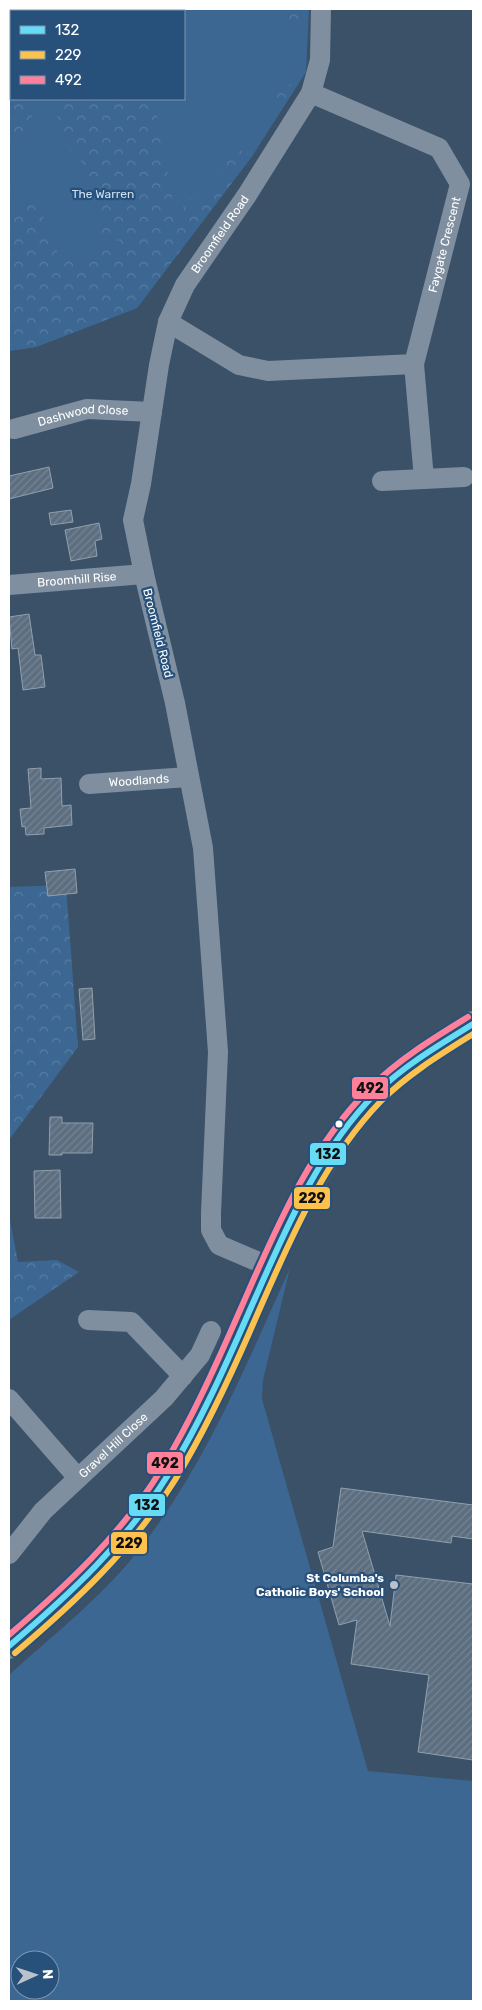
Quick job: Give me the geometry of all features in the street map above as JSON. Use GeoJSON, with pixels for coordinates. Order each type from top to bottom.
{"type":"FeatureCollection","features":[{"type":"Feature","properties":{"kind":"main road"},"geometry":{"type":"LineString","coordinates":[[9,1646],[100,1565],[137,1521],[167,1476],[205,1406],[247,1319],[268,1266],[320,1167],[363,1108],[411,1062],[473,1024]]}},
{"type":"Feature","properties":{"kind":"street","name":"Broomfield Road"},"geometry":{"type":"LineString","coordinates":[[268,1266],[219,1245],[211,1230],[210,1213],[218,1052],[203,848],[175,703],[133,520],[168,322],[185,285],[247,195],[311,93],[320,60],[321,9]]}},
{"type":"Feature","properties":{"kind":"street","name":"Faygate Crescent"},"geometry":{"type":"LineString","coordinates":[[311,93],[439,148],[460,184],[414,364],[424,479]]}},
{"type":"Feature","properties":{"kind":"street"},"geometry":{"type":"LineString","coordinates":[[168,322],[239,365],[268,371],[414,364]]}},
{"type":"Feature","properties":{"kind":"street","name":"Dashwood Close"},"geometry":{"type":"LineString","coordinates":[[14,429],[87,409],[152,412]]}},
{"type":"Feature","properties":{"kind":"street"},"geometry":{"type":"LineString","coordinates":[[382,481],[464,477]]}},
{"type":"Feature","properties":{"kind":"street","name":"Broomhill Rise"},"geometry":{"type":"LineString","coordinates":[[9,585],[144,574]]}},
{"type":"Feature","properties":{"kind":"street","name":"Woodlands"},"geometry":{"type":"LineString","coordinates":[[89,784],[188,777]]}},
{"type":"Feature","properties":{"kind":"street"},"geometry":{"type":"LineString","coordinates":[[88,1320],[131,1322],[183,1376]]}},
{"type":"Feature","properties":{"kind":"street","name":"Gravel Hill Close"},"geometry":{"type":"LineString","coordinates":[[9,1554],[43,1511],[164,1398],[200,1355],[211,1331]]}},
{"type":"Feature","properties":{"kind":"street"},"geometry":{"type":"LineString","coordinates":[[9,1399],[78,1478]]}},
{"type":"Feature","properties":{"kind":"green space","name":"The Warren"},"geometry":{"type":"Polygon","coordinates":[[[9,9],[309,9],[306,72],[253,155],[137,308],[36,347],[9,351],[9,9]]]}},
{"type":"Feature","properties":{"kind":"green space"},"geometry":{"type":"Polygon","coordinates":[[[54,9],[133,9],[133,10],[54,9]]]}},
{"type":"Feature","properties":{"kind":"green space"},"geometry":{"type":"Polygon","coordinates":[[[290,9],[305,9],[302,26],[292,32],[284,19],[290,9]]]}},
{"type":"Feature","properties":{"kind":"green space"},"geometry":{"type":"Polygon","coordinates":[[[290,80],[291,95],[279,103],[271,94],[276,83],[290,80]]]}},
{"type":"Feature","properties":{"kind":"green space"},"geometry":{"type":"Polygon","coordinates":[[[9,83],[10,100],[28,100],[33,119],[18,146],[9,149],[9,83]]]}},
{"type":"Feature","properties":{"kind":"green space"},"geometry":{"type":"Polygon","coordinates":[[[67,100],[154,100],[177,224],[182,209],[190,198],[205,199],[223,175],[219,164],[228,147],[253,155],[137,308],[36,347],[9,351],[9,217],[18,206],[30,201],[51,227],[58,255],[90,257],[121,241],[100,237],[92,233],[96,227],[111,221],[96,207],[95,187],[83,175],[80,155],[65,147],[57,118],[67,100]]]}},
{"type":"Feature","properties":{"kind":"green space"},"geometry":{"type":"Polygon","coordinates":[[[9,170],[19,186],[16,196],[9,198],[9,170]]]}},
{"type":"Feature","properties":{"kind":"green space"},"geometry":{"type":"Polygon","coordinates":[[[66,885],[78,1047],[9,1140],[9,887],[66,885]]]}},
{"type":"Feature","properties":{"kind":"green space"},"geometry":{"type":"Polygon","coordinates":[[[9,1215],[18,1262],[57,1260],[79,1272],[9,1320],[9,1215]]]}},
{"type":"Feature","properties":{"kind":"green space"},"geometry":{"type":"Polygon","coordinates":[[[290,1268],[263,1380],[262,1399],[368,1771],[473,1781],[473,2001],[9,2001],[9,1675],[96,1598],[142,1546],[165,1514],[206,1446],[241,1376],[290,1268]]]}},
{"type":"Feature","properties":{"kind":"building"},"geometry":{"type":"Polygon","coordinates":[[[49,467],[53,488],[9,499],[9,476],[49,467]]]}},
{"type":"Feature","properties":{"kind":"building"},"geometry":{"type":"Polygon","coordinates":[[[71,510],[73,522],[51,525],[49,513],[71,510]]]}},
{"type":"Feature","properties":{"kind":"building"},"geometry":{"type":"Polygon","coordinates":[[[99,523],[102,539],[95,541],[97,556],[71,561],[65,530],[99,523]]]}},
{"type":"Feature","properties":{"kind":"building"},"geometry":{"type":"Polygon","coordinates":[[[29,614],[35,655],[41,655],[45,687],[23,690],[18,648],[12,649],[9,617],[29,614]]]}},
{"type":"Feature","properties":{"kind":"building"},"geometry":{"type":"Polygon","coordinates":[[[41,768],[41,779],[61,778],[62,806],[71,805],[72,825],[44,828],[44,834],[26,835],[25,826],[22,827],[20,809],[31,808],[28,769],[41,768]]]}},
{"type":"Feature","properties":{"kind":"building"},"geometry":{"type":"Polygon","coordinates":[[[75,869],[77,893],[48,896],[45,872],[75,869]]]}},
{"type":"Feature","properties":{"kind":"building"},"geometry":{"type":"Polygon","coordinates":[[[92,988],[95,1039],[83,1040],[79,989],[92,988]]]}},
{"type":"Feature","properties":{"kind":"building"},"geometry":{"type":"Polygon","coordinates":[[[50,1117],[62,1117],[62,1123],[93,1123],[92,1153],[49,1155],[50,1117]]]}},
{"type":"Feature","properties":{"kind":"building"},"geometry":{"type":"Polygon","coordinates":[[[60,1170],[61,1218],[35,1218],[34,1171],[60,1170]]]}},
{"type":"Feature","properties":{"kind":"building"},"geometry":{"type":"Polygon","coordinates":[[[341,1488],[473,1505],[473,1539],[452,1536],[451,1543],[362,1531],[390,1626],[396,1575],[473,1584],[473,1760],[418,1752],[429,1675],[351,1664],[357,1620],[339,1625],[318,1552],[333,1547],[341,1488]]]}},
{"type":"Feature","properties":{"kind":"transit line","name":"492"},"geometry":{"type":"LineString","coordinates":[[9,1635],[72,1578],[110,1538],[145,1494],[161,1470],[204,1390],[295,1192],[329,1137],[348,1112],[381,1077],[417,1050],[468,1017]]}},
{"type":"Feature","properties":{"kind":"transit line","name":"132"},"geometry":{"type":"LineString","coordinates":[[9,1646],[75,1587],[115,1545],[134,1523],[168,1475],[212,1395],[288,1225],[318,1169],[336,1142],[355,1117],[387,1083],[423,1056],[473,1024]]}},
{"type":"Feature","properties":{"kind":"transit line","name":"229"},"geometry":{"type":"LineString","coordinates":[[15,1653],[102,1573],[141,1529],[159,1505],[198,1440],[219,1399],[295,1230],[325,1175],[360,1124],[402,1082],[473,1034]]}},
{"type":"Feature","properties":{"kind":"place","name":"St Columba's Catholic Boys' School"},"geometry":{"type":"Point","coordinates":[394,1585]}}]}
